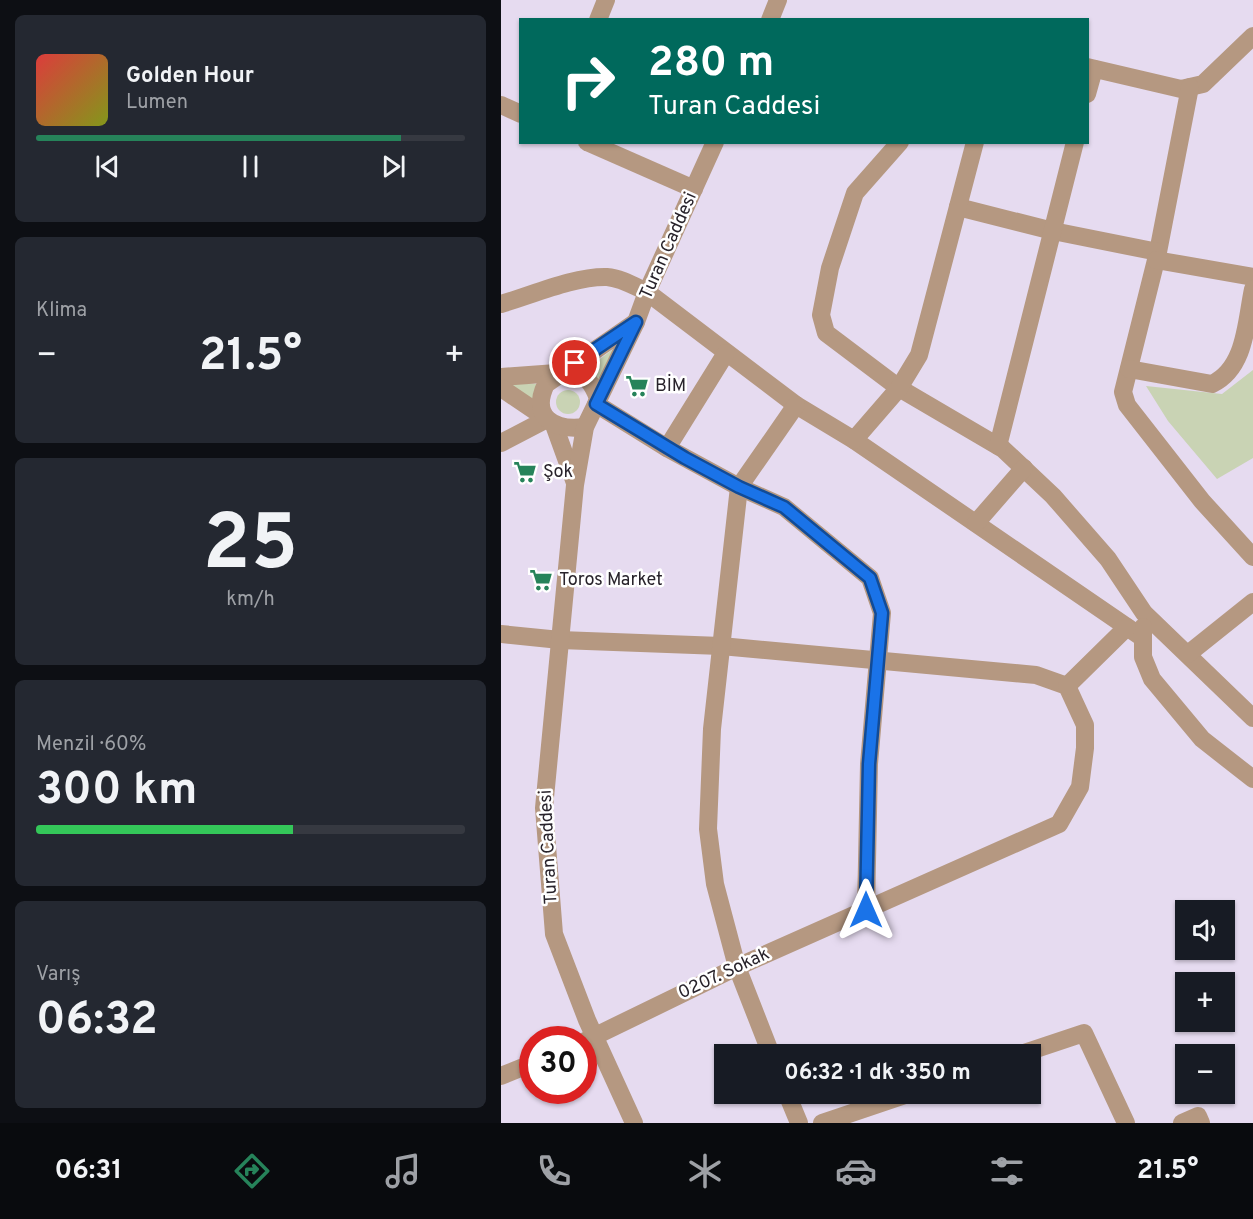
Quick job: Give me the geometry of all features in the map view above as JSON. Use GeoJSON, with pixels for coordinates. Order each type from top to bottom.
{"type":"FeatureCollection","features":[{"type":"Feature","properties":{"kind":"street"},"geometry":{"type":"LineString","coordinates":[[599,18],[606,0]]}},
{"type":"Feature","properties":{"kind":"street"},"geometry":{"type":"LineString","coordinates":[[771,18],[778,0]]}},
{"type":"Feature","properties":{"kind":"street"},"geometry":{"type":"LineString","coordinates":[[1091,68],[1181,89],[1203,84],[1253,36]]}},
{"type":"Feature","properties":{"kind":"street"},"geometry":{"type":"LineString","coordinates":[[1190,87],[1157,256],[1123,392],[1127,405],[1202,501],[1253,557]]}},
{"type":"Feature","properties":{"kind":"street"},"geometry":{"type":"LineString","coordinates":[[501,105],[519,113]]}},
{"type":"Feature","properties":{"kind":"street"},"geometry":{"type":"LineString","coordinates":[[593,144],[694,189]]}},
{"type":"Feature","properties":{"kind":"street","name":"Turan Caddesi"},"geometry":{"type":"LineString","coordinates":[[584,1026],[554,934],[544,808],[575,485],[585,427],[636,322],[647,292],[714,144]]}},
{"type":"Feature","properties":{"kind":"street"},"geometry":{"type":"LineString","coordinates":[[898,144],[855,193],[830,268],[821,315],[826,333],[899,388],[999,446],[1024,468],[1053,496],[1108,559],[1143,613],[1253,718]]}},
{"type":"Feature","properties":{"kind":"street"},"geometry":{"type":"LineString","coordinates":[[854,440],[899,388],[919,355],[974,144]]}},
{"type":"Feature","properties":{"kind":"street"},"geometry":{"type":"LineString","coordinates":[[999,446],[1075,144]]}},
{"type":"Feature","properties":{"kind":"street"},"geometry":{"type":"LineString","coordinates":[[957,207],[1253,277]]}},
{"type":"Feature","properties":{"kind":"street"},"geometry":{"type":"LineString","coordinates":[[501,304],[583,280],[607,277],[624,281],[647,292],[796,405],[854,440],[1143,638]]}},
{"type":"Feature","properties":{"kind":"street"},"geometry":{"type":"LineString","coordinates":[[1129,369],[1212,384],[1221,379],[1237,362],[1253,289]]}},
{"type":"Feature","properties":{"kind":"street"},"geometry":{"type":"LineString","coordinates":[[551,422],[540,403],[546,384],[636,322]]}},
{"type":"Feature","properties":{"kind":"street"},"geometry":{"type":"LineString","coordinates":[[667,448],[726,353]]}},
{"type":"Feature","properties":{"kind":"street"},"geometry":{"type":"LineString","coordinates":[[501,377],[579,374],[588,379],[597,401],[667,448],[739,487],[784,507],[870,578],[882,613],[880,659],[869,764],[866,910]]}},
{"type":"Feature","properties":{"kind":"street"},"geometry":{"type":"LineString","coordinates":[[501,388],[563,429],[585,427]]}},
{"type":"Feature","properties":{"kind":"street"},"geometry":{"type":"LineString","coordinates":[[767,1044],[737,967],[715,884],[708,829],[713,729],[739,487],[796,405]]}},
{"type":"Feature","properties":{"kind":"street"},"geometry":{"type":"LineString","coordinates":[[501,443],[551,422]]}},
{"type":"Feature","properties":{"kind":"street","name":"Turan Caddesi"},"geometry":{"type":"LineString","coordinates":[[551,422],[575,485]]}},
{"type":"Feature","properties":{"kind":"street"},"geometry":{"type":"LineString","coordinates":[[976,523],[1024,468]]}},
{"type":"Feature","properties":{"kind":"street"},"geometry":{"type":"LineString","coordinates":[[1188,654],[1253,602]]}},
{"type":"Feature","properties":{"kind":"street"},"geometry":{"type":"LineString","coordinates":[[1143,613],[1143,657],[1152,679],[1202,739],[1253,779]]}},
{"type":"Feature","properties":{"kind":"street"},"geometry":{"type":"LineString","coordinates":[[501,634],[560,640],[721,646],[880,659],[1036,675],[1067,686],[1127,627]]}},
{"type":"Feature","properties":{"kind":"street","name":"0207. Sokak"},"geometry":{"type":"LineString","coordinates":[[597,1036],[737,967],[1059,824],[1080,787],[1085,748],[1085,725],[1067,686]]}},
{"type":"Feature","properties":{"kind":"street"},"geometry":{"type":"LineString","coordinates":[[1041,1047],[1084,1033],[1126,1123]]}},
{"type":"Feature","properties":{"kind":"street","name":"Turan Caddesi"},"geometry":{"type":"LineString","coordinates":[[597,1055],[634,1123]]}},
{"type":"Feature","properties":{"kind":"street"},"geometry":{"type":"LineString","coordinates":[[501,1076],[519,1069]]}},
{"type":"Feature","properties":{"kind":"street"},"geometry":{"type":"LineString","coordinates":[[791,1104],[799,1123]]}},
{"type":"Feature","properties":{"kind":"street"},"geometry":{"type":"LineString","coordinates":[[822,1123],[878,1104]]}},
{"type":"Feature","properties":{"kind":"street"},"geometry":{"type":"LineString","coordinates":[[1182,1123],[1198,1116],[1201,1123]]}},
{"type":"Feature","properties":{"kind":"green space"},"geometry":{"type":"Polygon","coordinates":[[[620,344],[598,381],[585,370],[620,344]]]}},
{"type":"Feature","properties":{"kind":"green space"},"geometry":{"type":"Polygon","coordinates":[[[1253,370],[1253,458],[1217,479],[1168,421],[1146,386],[1222,394],[1253,370]]]}},
{"type":"Feature","properties":{"kind":"green space"},"geometry":{"type":"Polygon","coordinates":[[[501,382],[539,384],[533,403],[501,382]]]}},
{"type":"Feature","properties":{"kind":"green space"},"geometry":{"type":"Polygon","coordinates":[[[568,390],[577,393],[580,402],[577,411],[568,414],[559,411],[556,402],[559,393],[568,390]]]}},
{"type":"Feature","properties":{"kind":"place","name":"BİM"},"geometry":{"type":"Point","coordinates":[637,386]}},
{"type":"Feature","properties":{"kind":"place","name":"Şok"},"geometry":{"type":"Point","coordinates":[525,472]}},
{"type":"Feature","properties":{"kind":"place","name":"Toros Market"},"geometry":{"type":"Point","coordinates":[541,580]}},
{"type":"Feature","properties":{"kind":"route"},"geometry":{"type":"LineString","coordinates":[[575,363],[636,322],[596,404],[685,458],[739,487],[784,507],[870,578],[882,613],[880,659],[869,764],[866,910]]}}]}
